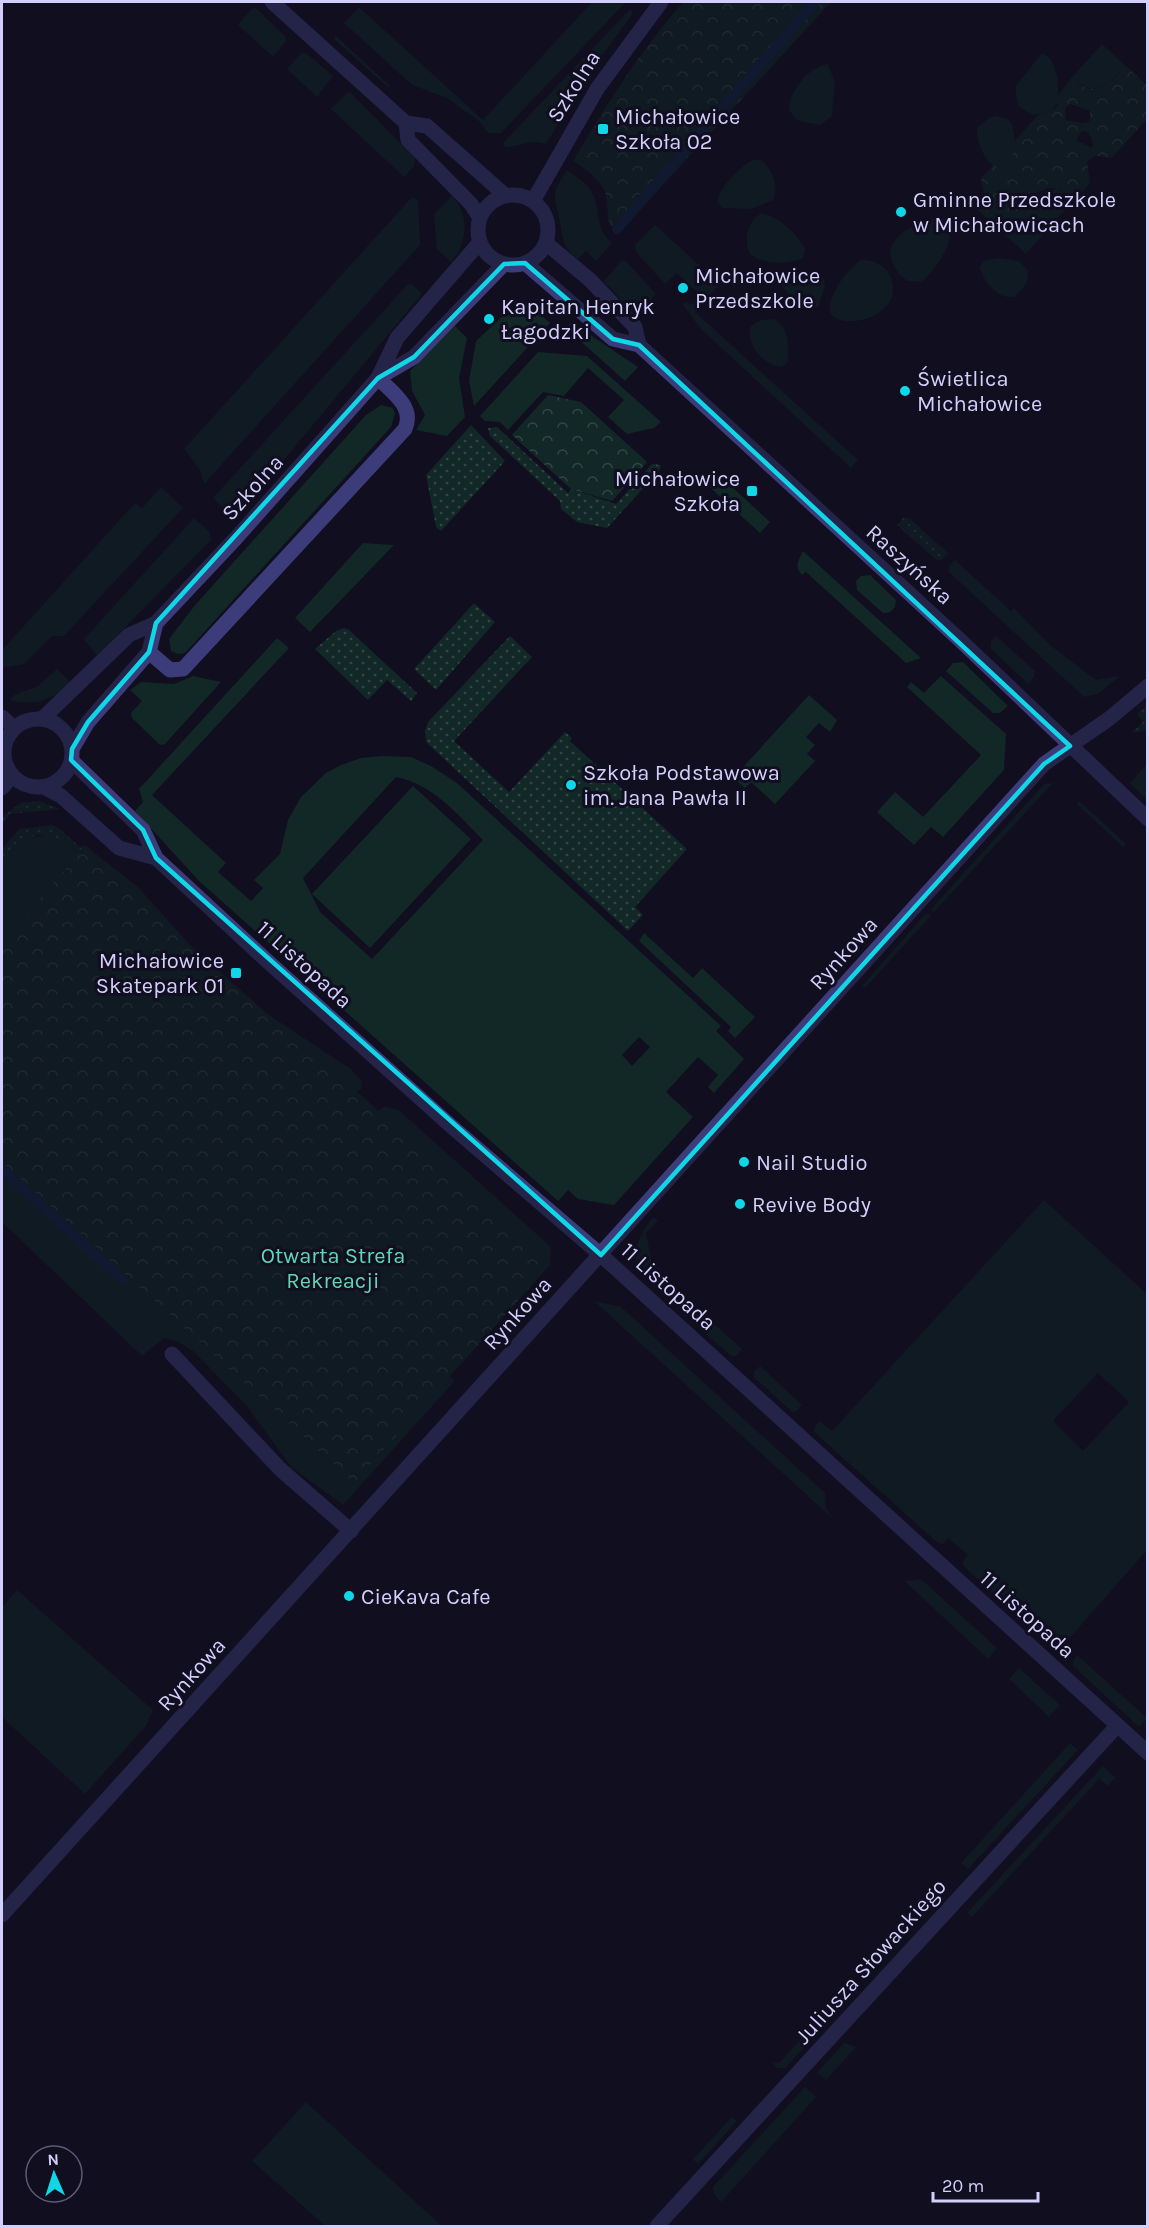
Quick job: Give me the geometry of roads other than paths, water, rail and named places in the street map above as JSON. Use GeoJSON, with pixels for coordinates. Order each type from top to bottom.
{"type":"FeatureCollection","features":[{"type":"Feature","properties":{"kind":"street"},"geometry":{"type":"LineString","coordinates":[[272,2],[406,123],[427,126],[506,196]]}},
{"type":"Feature","properties":{"kind":"street","name":"Szkolna"},"geometry":{"type":"LineString","coordinates":[[533,201],[597,89],[661,2]]}},
{"type":"Feature","properties":{"kind":"street"},"geometry":{"type":"LineString","coordinates":[[406,123],[408,140],[471,204],[480,218],[480,242],[489,256],[504,264],[525,263],[538,255],[546,243],[548,224],[540,207],[533,201],[515,195],[506,196],[490,204],[480,218]]}},
{"type":"Feature","properties":{"kind":"street","name":"Szkolna"},"geometry":{"type":"LineString","coordinates":[[42,719],[129,635],[156,623],[236,538],[378,378],[397,338],[480,242]]}},
{"type":"Feature","properties":{"kind":"street","name":"Raszyńska"},"geometry":{"type":"LineString","coordinates":[[546,243],[590,280],[635,327],[639,345]]}},
{"type":"Feature","properties":{"kind":"street","name":"Raszyńska"},"geometry":{"type":"LineString","coordinates":[[525,263],[613,339],[639,345],[960,640],[1148,819]]}},
{"type":"Feature","properties":{"kind":"street","name":"Szkolna"},"geometry":{"type":"LineString","coordinates":[[378,378],[414,357],[504,264]]}},
{"type":"Feature","properties":{"kind":"street"},"geometry":{"type":"LineString","coordinates":[[149,652],[171,670],[183,669],[405,429],[409,418],[407,410],[378,378]]}},
{"type":"Feature","properties":{"kind":"street","name":"Szkolna"},"geometry":{"type":"LineString","coordinates":[[72,754],[88,722],[149,652],[156,623]]}},
{"type":"Feature","properties":{"kind":"street","name":"Rynkowa"},"geometry":{"type":"LineString","coordinates":[[2,1915],[1044,764],[1148,686]]}},
{"type":"Feature","properties":{"kind":"street"},"geometry":{"type":"LineString","coordinates":[[2,717],[14,728]]}},
{"type":"Feature","properties":{"kind":"street"},"geometry":{"type":"LineString","coordinates":[[42,719],[62,729],[72,754],[62,778],[44,787],[26,786],[12,776],[5,764],[3,752],[5,743],[14,728],[27,721],[42,719]]}},
{"type":"Feature","properties":{"kind":"street","name":"11 Listopada"},"geometry":{"type":"LineString","coordinates":[[72,754],[143,830],[156,858],[451,1126],[601,1255],[1148,1753]]}},
{"type":"Feature","properties":{"kind":"street"},"geometry":{"type":"LineString","coordinates":[[2,788],[12,776]]}},
{"type":"Feature","properties":{"kind":"street","name":"11 Listopada"},"geometry":{"type":"LineString","coordinates":[[44,787],[61,796],[119,848],[156,858]]}},
{"type":"Feature","properties":{"kind":"street"},"geometry":{"type":"LineString","coordinates":[[172,1354],[280,1469],[351,1531]]}},
{"type":"Feature","properties":{"kind":"street","name":"Juliusza Słowackiego"},"geometry":{"type":"LineString","coordinates":[[657,2226],[1117,1725]]}},
{"type":"Feature","properties":{"kind":"waterway"},"geometry":{"type":"LineString","coordinates":[[617,229],[815,2]]}},
{"type":"Feature","properties":{"kind":"waterway"},"geometry":{"type":"LineString","coordinates":[[2,1170],[123,1280]]}},
{"type":"Feature","properties":{"kind":"place","name":"Michałowice Szkoła 02"},"geometry":{"type":"Point","coordinates":[603,129]}},
{"type":"Feature","properties":{"kind":"place","name":"Gminne Przedszkole w Michałowicach"},"geometry":{"type":"Point","coordinates":[901,212]}},
{"type":"Feature","properties":{"kind":"place","name":"Michałowice Przedszkole"},"geometry":{"type":"Point","coordinates":[683,288]}},
{"type":"Feature","properties":{"kind":"place","name":"Kapitan Henryk Łagodzki"},"geometry":{"type":"Point","coordinates":[489,319]}},
{"type":"Feature","properties":{"kind":"place","name":"Świetlica Michałowice"},"geometry":{"type":"Point","coordinates":[905,391]}},
{"type":"Feature","properties":{"kind":"place","name":"Michałowice Szkoła"},"geometry":{"type":"Point","coordinates":[752,491]}},
{"type":"Feature","properties":{"kind":"place","name":"Szkoła Podstawowa im. Jana Pawła II"},"geometry":{"type":"Point","coordinates":[571,785]}},
{"type":"Feature","properties":{"kind":"place","name":"Michałowice Skatepark 01"},"geometry":{"type":"Point","coordinates":[236,973]}},
{"type":"Feature","properties":{"kind":"place","name":"Nail Studio"},"geometry":{"type":"Point","coordinates":[744,1162]}},
{"type":"Feature","properties":{"kind":"place","name":"Revive Body"},"geometry":{"type":"Point","coordinates":[740,1204]}},
{"type":"Feature","properties":{"kind":"place","name":"CieKava Cafe"},"geometry":{"type":"Point","coordinates":[349,1596]}},
{"type":"Feature","properties":{"kind":"park label","name":"Otwarta Strefa Rekreacji"},"geometry":{"type":"Point","coordinates":[333,1268]}}]}
